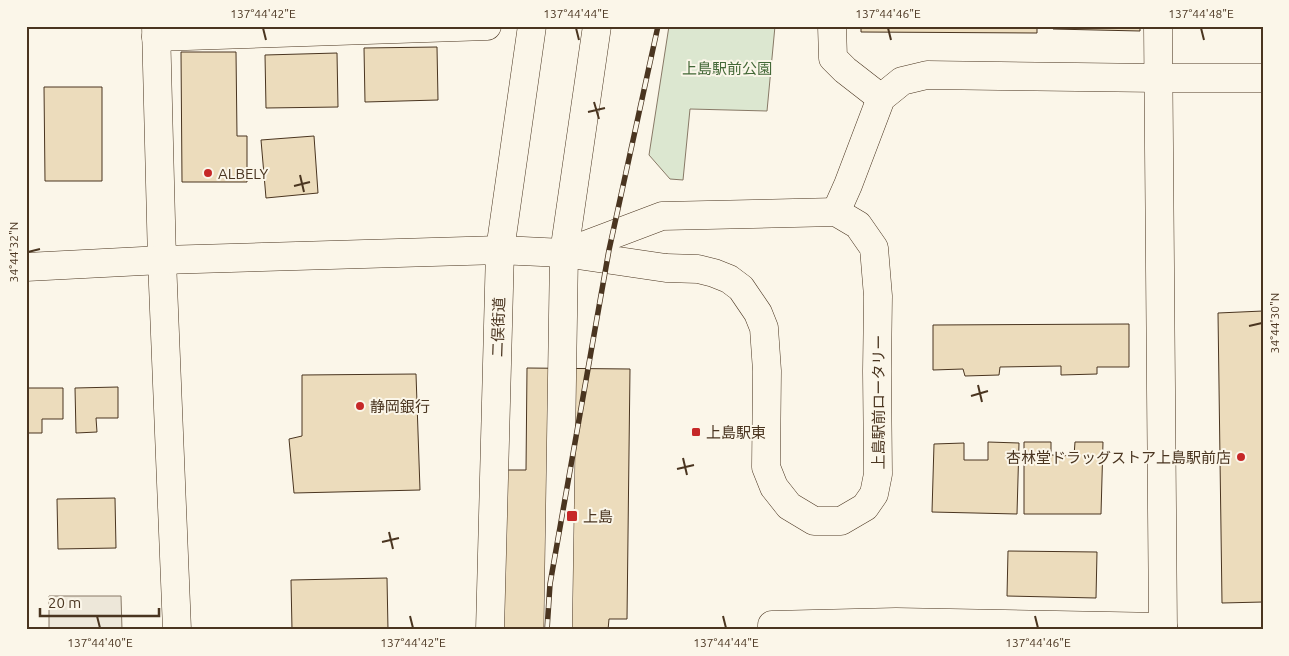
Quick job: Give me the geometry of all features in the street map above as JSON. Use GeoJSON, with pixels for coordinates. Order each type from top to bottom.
{"type":"FeatureCollection","features":[{"type":"Feature","properties":{"kind":"street"},"geometry":{"type":"LineString","coordinates":[[177,630],[162,260],[156,32],[487,26]]}},
{"type":"Feature","properties":{"kind":"street","name":"二俣街道"},"geometry":{"type":"LineString","coordinates":[[490,630],[500,250],[532,26]]}},
{"type":"Feature","properties":{"kind":"street"},"geometry":{"type":"LineString","coordinates":[[558,630],[564,254],[597,26]]}},
{"type":"Feature","properties":{"kind":"street"},"geometry":{"type":"LineString","coordinates":[[832,26],[833,58],[845,70],[881,98]]}},
{"type":"Feature","properties":{"kind":"street"},"geometry":{"type":"LineString","coordinates":[[772,630],[772,625],[896,622],[1163,628],[1158,26]]}},
{"type":"Feature","properties":{"kind":"street"},"geometry":{"type":"LineString","coordinates":[[564,254],[662,216],[836,212],[881,98],[902,81],[926,74],[1263,78]]}},
{"type":"Feature","properties":{"kind":"street","name":"上島駅前ロータリー"},"geometry":{"type":"LineString","coordinates":[[26,267],[162,260],[500,250],[564,254],[666,268],[698,268],[729,279],[741,288],[758,313],[764,328],[767,371],[766,467],[774,487],[789,506],[814,521],[841,521],[865,507],[874,494],[878,474],[876,371],[878,296],[874,248],[858,225],[836,212]]}},
{"type":"Feature","properties":{"kind":"green space","name":"上島駅前公園"},"geometry":{"type":"Polygon","coordinates":[[[669,26],[775,26],[767,111],[690,109],[683,180],[670,179],[649,155],[669,26]]]}},
{"type":"Feature","properties":{"kind":"shaded area"},"geometry":{"type":"Polygon","coordinates":[[[49,596],[121,596],[122,630],[49,630],[49,596]]]}},
{"type":"Feature","properties":{"kind":"building"},"geometry":{"type":"Polygon","coordinates":[[[861,26],[1037,26],[1037,33],[861,32],[861,26]]]}},
{"type":"Feature","properties":{"kind":"building"},"geometry":{"type":"Polygon","coordinates":[[[1053,26],[1140,26],[1140,31],[1053,29],[1053,26]]]}},
{"type":"Feature","properties":{"kind":"building"},"geometry":{"type":"Polygon","coordinates":[[[437,47],[438,100],[365,102],[364,48],[437,47]]]}},
{"type":"Feature","properties":{"kind":"building"},"geometry":{"type":"Polygon","coordinates":[[[181,52],[236,52],[237,136],[247,136],[247,182],[182,182],[181,52]]]}},
{"type":"Feature","properties":{"kind":"building"},"geometry":{"type":"Polygon","coordinates":[[[337,53],[338,107],[266,108],[265,55],[337,53]]]}},
{"type":"Feature","properties":{"kind":"building"},"geometry":{"type":"Polygon","coordinates":[[[26,66],[28,185],[26,185],[26,66]]]}},
{"type":"Feature","properties":{"kind":"building"},"geometry":{"type":"Polygon","coordinates":[[[44,87],[102,87],[102,181],[45,181],[44,87]]]}},
{"type":"Feature","properties":{"kind":"building"},"geometry":{"type":"Polygon","coordinates":[[[314,136],[318,193],[266,198],[261,140],[314,136]]]}},
{"type":"Feature","properties":{"kind":"building","name":"杏林堂ドラッグストア上島駅前店"},"geometry":{"type":"Polygon","coordinates":[[[1263,311],[1263,602],[1222,603],[1218,313],[1263,311]]]}},
{"type":"Feature","properties":{"kind":"building"},"geometry":{"type":"Polygon","coordinates":[[[1129,324],[1129,367],[1097,367],[1097,374],[1061,375],[1061,366],[1000,367],[999,375],[965,376],[963,369],[933,370],[933,325],[1129,324]]]}},
{"type":"Feature","properties":{"kind":"building"},"geometry":{"type":"Polygon","coordinates":[[[527,368],[630,369],[627,619],[609,619],[608,630],[503,630],[504,470],[526,470],[527,368]]]}},
{"type":"Feature","properties":{"kind":"building","name":"静岡銀行"},"geometry":{"type":"Polygon","coordinates":[[[416,374],[420,490],[294,493],[289,439],[302,436],[302,375],[416,374]]]}},
{"type":"Feature","properties":{"kind":"building"},"geometry":{"type":"Polygon","coordinates":[[[118,387],[118,418],[96,418],[97,432],[76,433],[75,388],[118,387]]]}},
{"type":"Feature","properties":{"kind":"building"},"geometry":{"type":"Polygon","coordinates":[[[26,388],[63,388],[63,419],[42,419],[42,433],[26,433],[26,388]]]}},
{"type":"Feature","properties":{"kind":"building"},"geometry":{"type":"Polygon","coordinates":[[[988,442],[1019,443],[1017,514],[932,512],[934,444],[964,443],[964,460],[988,460],[988,442]]]}},
{"type":"Feature","properties":{"kind":"building"},"geometry":{"type":"Polygon","coordinates":[[[1024,442],[1051,442],[1051,455],[1074,456],[1075,442],[1103,442],[1101,514],[1024,514],[1024,442]]]}},
{"type":"Feature","properties":{"kind":"building"},"geometry":{"type":"Polygon","coordinates":[[[115,498],[116,548],[58,549],[57,499],[115,498]]]}},
{"type":"Feature","properties":{"kind":"building"},"geometry":{"type":"Polygon","coordinates":[[[1008,551],[1097,552],[1096,598],[1007,596],[1008,551]]]}},
{"type":"Feature","properties":{"kind":"building"},"geometry":{"type":"Polygon","coordinates":[[[387,578],[388,630],[292,630],[291,580],[387,578]]]}},
{"type":"Feature","properties":{"kind":"railway"},"geometry":{"type":"LineString","coordinates":[[547,630],[550,584],[609,250],[658,26]]}},
{"type":"Feature","properties":{"kind":"place","name":"ALBELY"},"geometry":{"type":"Point","coordinates":[208,173]}},
{"type":"Feature","properties":{"kind":"place","name":"静岡銀行"},"geometry":{"type":"Point","coordinates":[360,406]}},
{"type":"Feature","properties":{"kind":"place","name":"上島駅東"},"geometry":{"type":"Point","coordinates":[696,432]}},
{"type":"Feature","properties":{"kind":"place","name":"杏林堂ドラッグストア上島駅前店"},"geometry":{"type":"Point","coordinates":[1241,457]}},
{"type":"Feature","properties":{"kind":"place","name":"上島"},"geometry":{"type":"Point","coordinates":[572,516]}}]}
